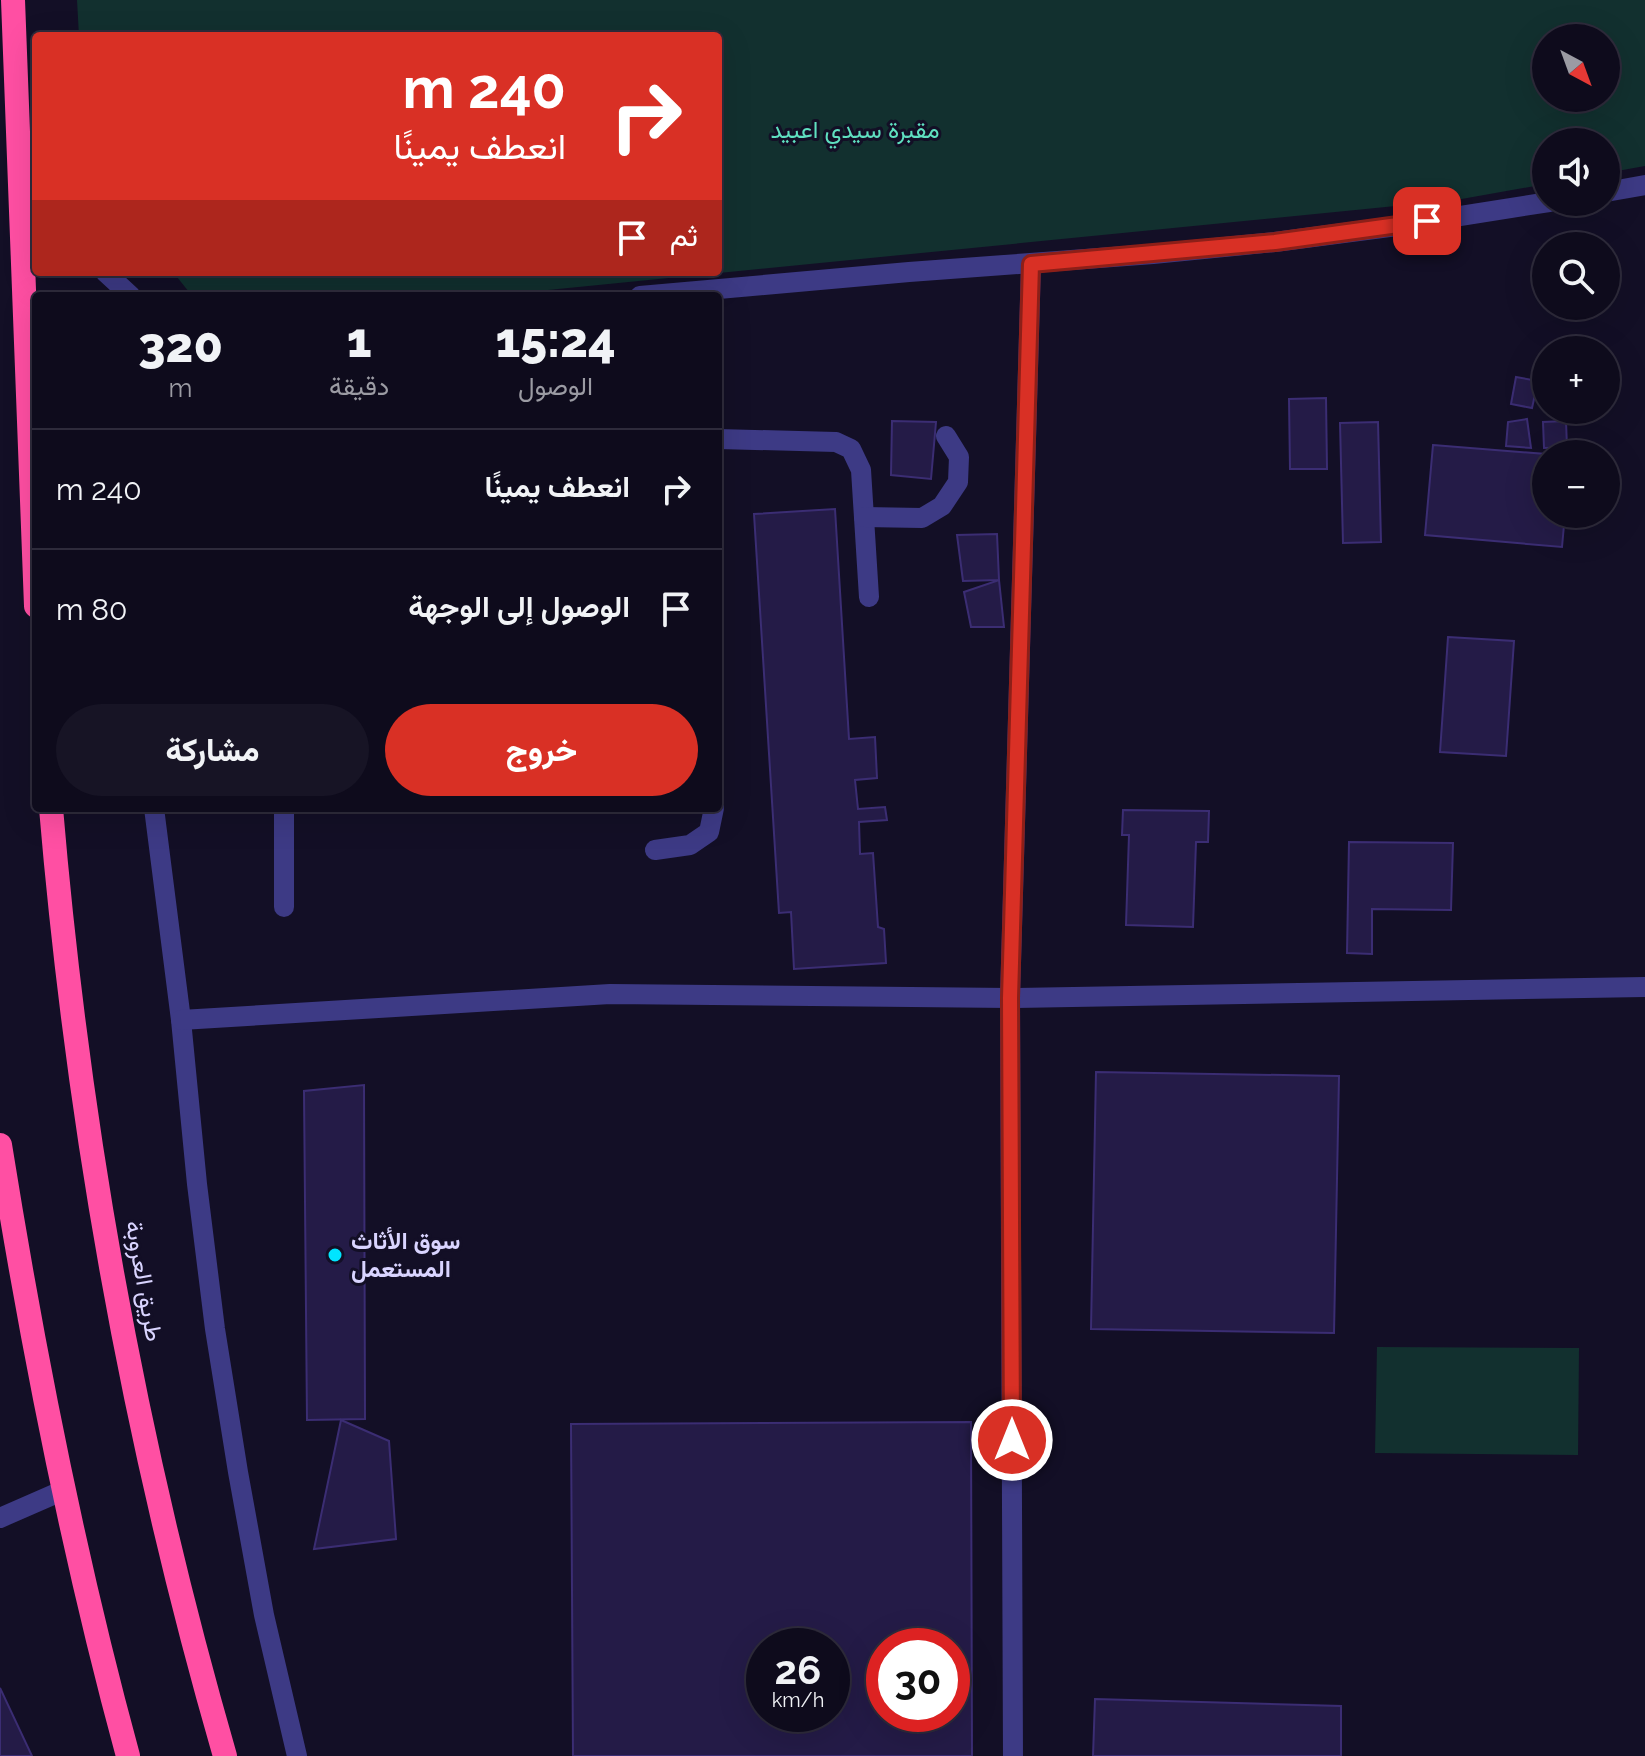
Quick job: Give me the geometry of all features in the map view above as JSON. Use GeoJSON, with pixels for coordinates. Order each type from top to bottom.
{"type":"FeatureCollection","features":[{"type":"Feature","properties":{"kind":"highway"},"geometry":{"type":"LineString","coordinates":[[13,0],[32,458]]}},
{"type":"Feature","properties":{"kind":"highway","name":"طريق العروبة"},"geometry":{"type":"LineString","coordinates":[[51,812],[89,1129],[113,1272],[173,1558],[225,1756]]}},
{"type":"Feature","properties":{"kind":"highway"},"geometry":{"type":"LineString","coordinates":[[0,1145],[19,1267],[64,1490],[128,1756]]}},
{"type":"Feature","properties":{"kind":"street"},"geometry":{"type":"LineString","coordinates":[[19,156],[32,178]]}},
{"type":"Feature","properties":{"kind":"street"},"geometry":{"type":"LineString","coordinates":[[1620,189],[1645,185]]}},
{"type":"Feature","properties":{"kind":"street"},"geometry":{"type":"LineString","coordinates":[[685,292],[1275,242],[1532,205]]}},
{"type":"Feature","properties":{"kind":"street"},"geometry":{"type":"LineString","coordinates":[[1013,1756],[1010,998],[1031,264]]}},
{"type":"Feature","properties":{"kind":"street"},"geometry":{"type":"LineString","coordinates":[[109,276],[127,292]]}},
{"type":"Feature","properties":{"kind":"street"},"geometry":{"type":"LineString","coordinates":[[864,517],[922,518],[942,506],[958,482],[959,457],[946,436]]}},
{"type":"Feature","properties":{"kind":"street"},"geometry":{"type":"LineString","coordinates":[[722,439],[836,442],[851,449],[861,470],[869,597]]}},
{"type":"Feature","properties":{"kind":"street"},"geometry":{"type":"LineString","coordinates":[[155,812],[215,1329],[264,1615],[297,1756]]}},
{"type":"Feature","properties":{"kind":"street"},"geometry":{"type":"LineString","coordinates":[[284,812],[284,907]]}},
{"type":"Feature","properties":{"kind":"street"},"geometry":{"type":"LineString","coordinates":[[655,850],[690,845],[709,832],[713,812]]}},
{"type":"Feature","properties":{"kind":"street"},"geometry":{"type":"LineString","coordinates":[[181,1020],[610,994],[1010,998],[1645,987]]}},
{"type":"Feature","properties":{"kind":"street"},"geometry":{"type":"LineString","coordinates":[[0,1518],[64,1490]]}},
{"type":"Feature","properties":{"kind":"green space","name":"مقبرة سيدي اعبيد"},"geometry":{"type":"Polygon","coordinates":[[[77,0],[1645,0],[1645,166],[1620,170],[1620,128],[1532,128],[1532,186],[1456,200],[722,273],[722,32],[79,32],[77,0]]]}},
{"type":"Feature","properties":{"kind":"green space","name":"مقبرة سيدي اعبيد"},"geometry":{"type":"Polygon","coordinates":[[[176,276],[689,276],[527,292],[189,292],[176,276]]]}},
{"type":"Feature","properties":{"kind":"green space"},"geometry":{"type":"Polygon","coordinates":[[[1377,1347],[1579,1348],[1578,1455],[1375,1453],[1377,1347]]]}},
{"type":"Feature","properties":{"kind":"building"},"geometry":{"type":"Polygon","coordinates":[[[1516,377],[1532,380],[1532,408],[1511,404],[1516,377]]]}},
{"type":"Feature","properties":{"kind":"building"},"geometry":{"type":"Polygon","coordinates":[[[1326,398],[1327,469],[1290,469],[1289,399],[1326,398]]]}},
{"type":"Feature","properties":{"kind":"building"},"geometry":{"type":"Polygon","coordinates":[[[1527,419],[1531,448],[1506,446],[1508,422],[1527,419]]]}},
{"type":"Feature","properties":{"kind":"building"},"geometry":{"type":"Polygon","coordinates":[[[892,421],[936,422],[931,479],[891,475],[892,421]]]}},
{"type":"Feature","properties":{"kind":"building"},"geometry":{"type":"Polygon","coordinates":[[[1378,422],[1381,542],[1343,543],[1340,423],[1378,422]]]}},
{"type":"Feature","properties":{"kind":"building"},"geometry":{"type":"Polygon","coordinates":[[[1543,424],[1566,424],[1567,440],[1544,440],[1543,424]]]}},
{"type":"Feature","properties":{"kind":"building"},"geometry":{"type":"Polygon","coordinates":[[[1433,445],[1532,453],[1532,528],[1564,528],[1562,547],[1425,535],[1433,445]]]}},
{"type":"Feature","properties":{"kind":"building"},"geometry":{"type":"Polygon","coordinates":[[[835,509],[849,739],[875,737],[877,778],[855,780],[858,809],[885,807],[887,820],[859,822],[860,854],[873,853],[878,927],[884,929],[886,963],[794,969],[791,912],[779,913],[754,514],[835,509]]]}},
{"type":"Feature","properties":{"kind":"building"},"geometry":{"type":"Polygon","coordinates":[[[997,534],[999,580],[963,581],[957,535],[997,534]]]}},
{"type":"Feature","properties":{"kind":"building"},"geometry":{"type":"Polygon","coordinates":[[[999,580],[1004,627],[971,627],[964,592],[999,580]]]}},
{"type":"Feature","properties":{"kind":"building"},"geometry":{"type":"Polygon","coordinates":[[[1448,637],[1514,641],[1506,756],[1440,752],[1448,637]]]}},
{"type":"Feature","properties":{"kind":"building"},"geometry":{"type":"Polygon","coordinates":[[[1123,810],[1209,811],[1208,842],[1196,842],[1193,927],[1126,925],[1129,835],[1122,835],[1123,810]]]}},
{"type":"Feature","properties":{"kind":"building"},"geometry":{"type":"Polygon","coordinates":[[[1349,842],[1453,843],[1451,910],[1372,909],[1372,954],[1347,953],[1349,842]]]}},
{"type":"Feature","properties":{"kind":"building"},"geometry":{"type":"Polygon","coordinates":[[[1096,1072],[1339,1076],[1334,1333],[1091,1329],[1096,1072]]]}},
{"type":"Feature","properties":{"kind":"building","name":"سوق الأثاث المستعمل"},"geometry":{"type":"Polygon","coordinates":[[[364,1085],[365,1419],[307,1420],[304,1091],[364,1085]]]}},
{"type":"Feature","properties":{"kind":"building"},"geometry":{"type":"Polygon","coordinates":[[[341,1420],[389,1441],[396,1539],[314,1549],[341,1420]]]}},
{"type":"Feature","properties":{"kind":"building"},"geometry":{"type":"Polygon","coordinates":[[[971,1422],[972,1756],[573,1756],[571,1424],[971,1422]]]}},
{"type":"Feature","properties":{"kind":"building"},"geometry":{"type":"Polygon","coordinates":[[[0,1688],[32,1756],[0,1756],[0,1688]]]}},
{"type":"Feature","properties":{"kind":"building"},"geometry":{"type":"Polygon","coordinates":[[[1095,1699],[1341,1706],[1341,1756],[1093,1756],[1095,1699]]]}},
{"type":"Feature","properties":{"kind":"place","name":"سوق الأثاث المستعمل"},"geometry":{"type":"Point","coordinates":[335,1255]}},
{"type":"Feature","properties":{"kind":"route"},"geometry":{"type":"LineString","coordinates":[[1012,1440],[1010,998],[1031,264],[1275,242],[1427,221]]}}]}
